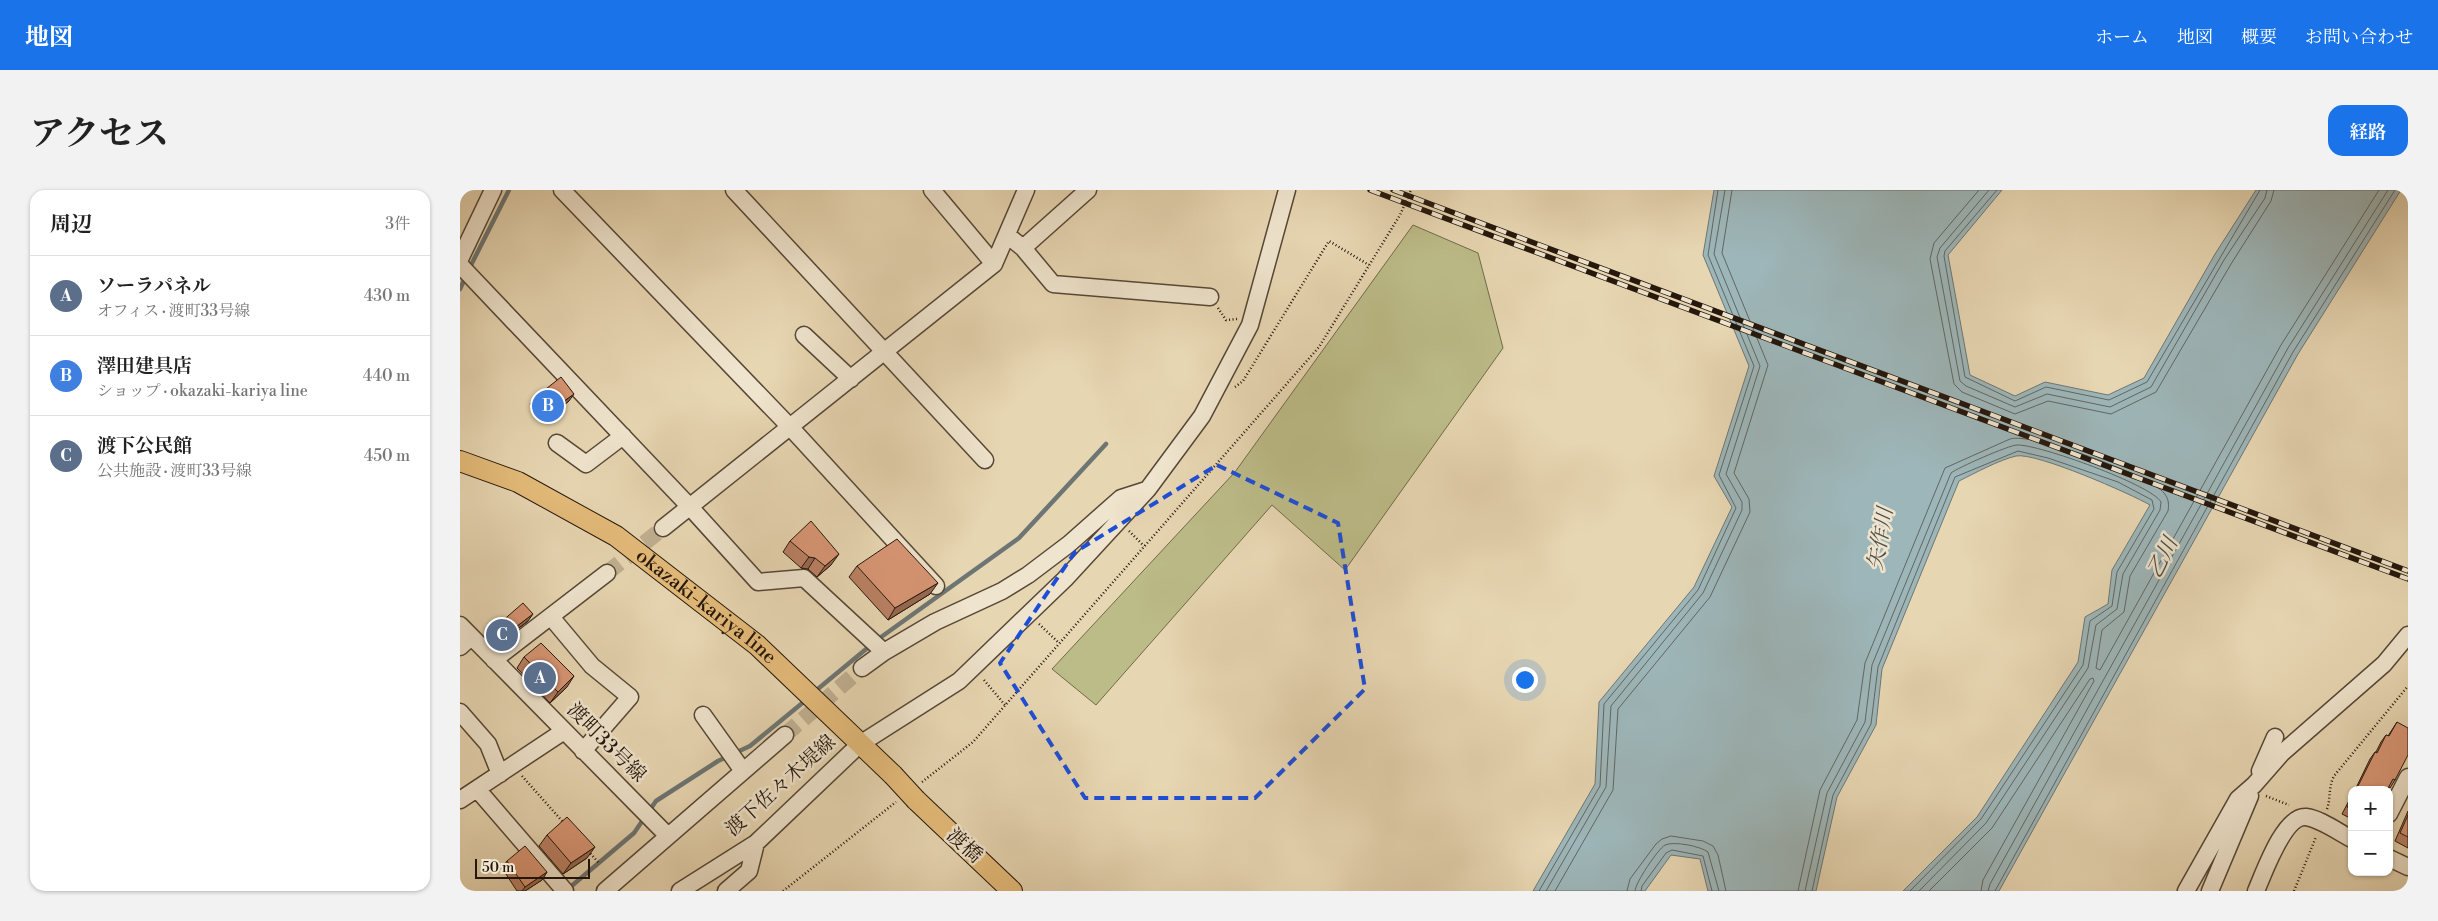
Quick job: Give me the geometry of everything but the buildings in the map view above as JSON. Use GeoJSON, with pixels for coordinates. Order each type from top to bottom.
{"type":"FeatureCollection","features":[{"type":"Feature","properties":{"kind":"main road","name":"okazaki-kariya line"},"geometry":{"type":"LineString","coordinates":[[460,461],[518,482],[616,536],[757,645],[912,794]]}},
{"type":"Feature","properties":{"kind":"main road","name":"渡橋"},"geometry":{"type":"LineString","coordinates":[[912,794],[1012,891]]}},
{"type":"Feature","properties":{"kind":"street"},"geometry":{"type":"LineString","coordinates":[[460,259],[493,190]]}},
{"type":"Feature","properties":{"kind":"street"},"geometry":{"type":"LineString","coordinates":[[562,190],[791,428],[936,586]]}},
{"type":"Feature","properties":{"kind":"street"},"geometry":{"type":"LineString","coordinates":[[734,190],[886,351],[985,460]]}},
{"type":"Feature","properties":{"kind":"street"},"geometry":{"type":"LineString","coordinates":[[932,190],[994,264]]}},
{"type":"Feature","properties":{"kind":"street"},"geometry":{"type":"LineString","coordinates":[[664,528],[994,264],[1026,190]]}},
{"type":"Feature","properties":{"kind":"street"},"geometry":{"type":"LineString","coordinates":[[1023,248],[1088,190]]}},
{"type":"Feature","properties":{"kind":"street","name":"渡下佐々木堤線"},"geometry":{"type":"LineString","coordinates":[[680,891],[756,843],[860,744],[959,681],[1065,579],[1148,490],[1202,416],[1252,319],[1287,190]]}},
{"type":"Feature","properties":{"kind":"street"},"geometry":{"type":"LineString","coordinates":[[1006,235],[1023,248],[1053,284],[1210,297]]}},
{"type":"Feature","properties":{"kind":"street"},"geometry":{"type":"LineString","coordinates":[[460,266],[690,507],[758,582],[804,578],[884,652]]}},
{"type":"Feature","properties":{"kind":"street"},"geometry":{"type":"LineString","coordinates":[[804,335],[851,379]]}},
{"type":"Feature","properties":{"kind":"street"},"geometry":{"type":"LineString","coordinates":[[557,443],[586,464],[623,436]]}},
{"type":"Feature","properties":{"kind":"street"},"geometry":{"type":"LineString","coordinates":[[862,668],[884,652],[935,622],[1002,591],[1070,544],[1121,498],[1148,490]]}},
{"type":"Feature","properties":{"kind":"street"},"geometry":{"type":"LineString","coordinates":[[494,660],[608,573]]}},
{"type":"Feature","properties":{"kind":"street"},"geometry":{"type":"LineString","coordinates":[[550,617],[592,666],[630,697],[583,750]]}},
{"type":"Feature","properties":{"kind":"street"},"geometry":{"type":"LineString","coordinates":[[2186,891],[2238,800],[2257,790],[2282,753],[2384,664],[2408,635]]}},
{"type":"Feature","properties":{"kind":"street","name":"渡町33号線"},"geometry":{"type":"LineString","coordinates":[[464,636],[494,660],[668,835]]}},
{"type":"Feature","properties":{"kind":"street"},"geometry":{"type":"LineString","coordinates":[[460,712],[488,744],[506,770]]}},
{"type":"Feature","properties":{"kind":"street"},"geometry":{"type":"LineString","coordinates":[[702,715],[743,771]]}},
{"type":"Feature","properties":{"kind":"street"},"geometry":{"type":"LineString","coordinates":[[564,731],[466,794],[565,891]]}},
{"type":"Feature","properties":{"kind":"street"},"geometry":{"type":"LineString","coordinates":[[605,891],[785,735]]}},
{"type":"Feature","properties":{"kind":"street"},"geometry":{"type":"LineString","coordinates":[[2210,891],[2257,790],[2275,737]]}},
{"type":"Feature","properties":{"kind":"street"},"geometry":{"type":"LineString","coordinates":[[2393,806],[2408,778]]}},
{"type":"Feature","properties":{"kind":"street"},"geometry":{"type":"LineString","coordinates":[[2256,891],[2287,827],[2292,822],[2304,817],[2322,823],[2348,837]]}},
{"type":"Feature","properties":{"kind":"street"},"geometry":{"type":"LineString","coordinates":[[726,891],[749,871],[756,843]]}},
{"type":"Feature","properties":{"kind":"street"},"geometry":{"type":"LineString","coordinates":[[2393,860],[2408,867]]}},
{"type":"Feature","properties":{"kind":"path"},"geometry":{"type":"LineString","coordinates":[[783,891],[912,794],[972,742],[1319,347],[1400,215],[1411,190]]}},
{"type":"Feature","properties":{"kind":"path"},"geometry":{"type":"LineString","coordinates":[[1229,392],[1243,381],[1329,241],[1369,265]]}},
{"type":"Feature","properties":{"kind":"path"},"geometry":{"type":"LineString","coordinates":[[1210,297],[1226,320],[1252,319]]}},
{"type":"Feature","properties":{"kind":"path"},"geometry":{"type":"LineString","coordinates":[[1119,521],[1144,546]]}},
{"type":"Feature","properties":{"kind":"path"},"geometry":{"type":"LineString","coordinates":[[1029,614],[1059,643]]}},
{"type":"Feature","properties":{"kind":"path"},"geometry":{"type":"LineString","coordinates":[[973,667],[1005,705]]}},
{"type":"Feature","properties":{"kind":"path"},"geometry":{"type":"LineString","coordinates":[[2294,891],[2329,803],[2328,793],[2334,776],[2408,686]]}},
{"type":"Feature","properties":{"kind":"path"},"geometry":{"type":"LineString","coordinates":[[506,770],[568,828]]}},
{"type":"Feature","properties":{"kind":"path"},"geometry":{"type":"LineString","coordinates":[[2257,790],[2287,805]]}},
{"type":"Feature","properties":{"kind":"path"},"geometry":{"type":"LineString","coordinates":[[587,850],[600,864]]}},
{"type":"Feature","properties":{"kind":"highlighted area"},"geometry":{"type":"Polygon","coordinates":[[[1217,465],[1338,523],[1365,689],[1255,798],[1085,798],[1000,663],[1075,552],[1217,465]]]}},
{"type":"Feature","properties":{"kind":"green space"},"geometry":{"type":"Polygon","coordinates":[[[1413,225],[1478,253],[1503,348],[1345,570],[1272,505],[1096,705],[1052,669],[1235,472],[1413,225]]]}},
{"type":"Feature","properties":{"kind":"water"},"geometry":{"type":"Polygon","coordinates":[[[1714,190],[2002,190],[1948,255],[1970,375],[2015,396],[2045,382],[2108,395],[2144,378],[2215,254],[2256,190],[2401,190],[2298,354],[1999,891],[1903,891],[1977,817],[2078,662],[2085,617],[2108,604],[2112,570],[2150,505],[2124,492],[2043,460],[2016,456],[2002,460],[1959,481],[1882,669],[1876,725],[1837,797],[1816,891],[1708,891],[1700,859],[1671,855],[1645,891],[1533,891],[1595,784],[1599,702],[1694,587],[1732,507],[1714,476],[1749,366],[1703,255],[1714,190]]]}},
{"type":"Feature","properties":{"kind":"waterway"},"geometry":{"type":"LineString","coordinates":[[469,269],[509,190]]}},
{"type":"Feature","properties":{"kind":"waterway"},"geometry":{"type":"LineString","coordinates":[[460,289],[466,276]]}},
{"type":"Feature","properties":{"kind":"waterway"},"geometry":{"type":"LineString","coordinates":[[877,640],[1019,538],[1106,444]]}},
{"type":"Feature","properties":{"kind":"waterway"},"geometry":{"type":"LineString","coordinates":[[813,693],[871,645]]}},
{"type":"Feature","properties":{"kind":"waterway"},"geometry":{"type":"LineString","coordinates":[[568,889],[634,833],[656,801],[718,761],[750,746],[806,700]]}},
{"type":"Feature","properties":{"kind":"tunnel"},"geometry":{"type":"LineString","coordinates":[[607,573],[663,528]]}},
{"type":"Feature","properties":{"kind":"tunnel"},"geometry":{"type":"LineString","coordinates":[[785,735],[862,668]]}},
{"type":"Feature","properties":{"kind":"railway"},"geometry":{"type":"LineString","coordinates":[[1370,190],[2408,579]]}},
{"type":"Feature","properties":{"kind":"railway"},"geometry":{"type":"LineString","coordinates":[[1393,190],[2408,571]]}},
{"type":"Feature","properties":{"kind":"place","name":"澤田建具店"},"geometry":{"type":"Point","coordinates":[548,406]}},
{"type":"Feature","properties":{"kind":"place","name":"渡下公民館"},"geometry":{"type":"Point","coordinates":[502,635]}},
{"type":"Feature","properties":{"kind":"place","name":"ソーラパネル"},"geometry":{"type":"Point","coordinates":[540,678]}},
{"type":"Feature","properties":{"kind":"water label","name":"矢作川"},"geometry":{"type":"Point","coordinates":[1881,539]}},
{"type":"Feature","properties":{"kind":"water label","name":"乙川"},"geometry":{"type":"Point","coordinates":[2163,558]}}]}
